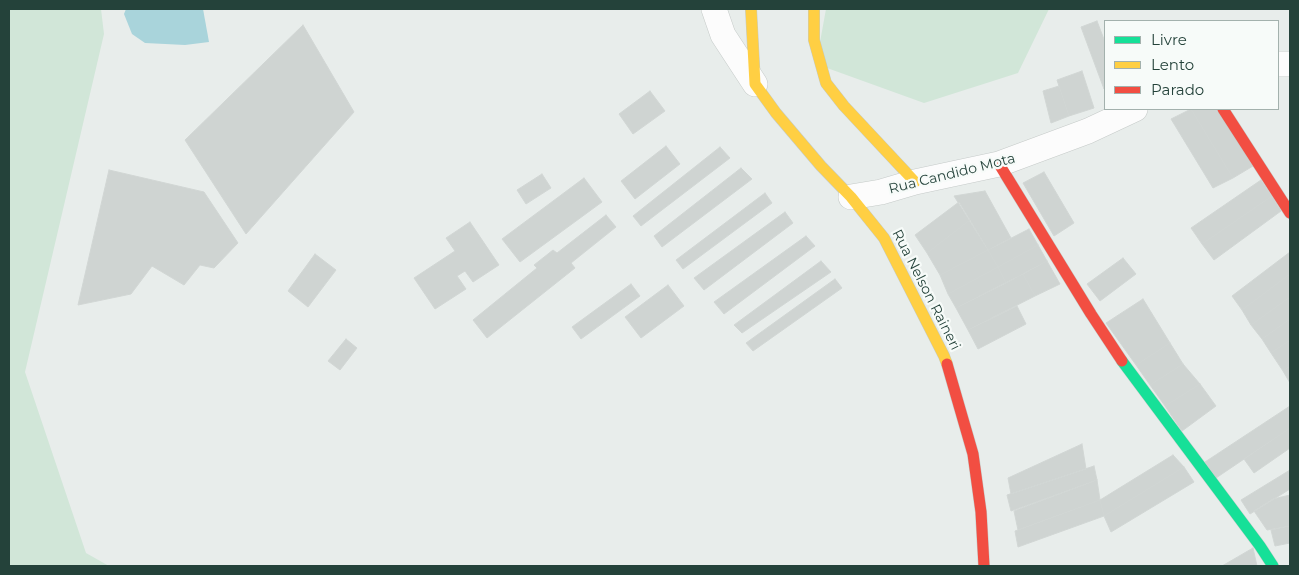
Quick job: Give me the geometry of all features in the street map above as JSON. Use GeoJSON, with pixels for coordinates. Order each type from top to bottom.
{"type":"FeatureCollection","features":[{"type":"Feature","properties":{"kind":"street"},"geometry":{"type":"LineString","coordinates":[[714,9],[723,35],[755,84]]}},
{"type":"Feature","properties":{"kind":"street"},"geometry":{"type":"LineString","coordinates":[[751,9],[755,84]]}},
{"type":"Feature","properties":{"kind":"street"},"geometry":{"type":"LineString","coordinates":[[814,9],[814,40],[826,83],[844,106],[884,146],[915,182]]}},
{"type":"Feature","properties":{"kind":"street","name":"Rua Nelson Raineri"},"geometry":{"type":"LineString","coordinates":[[755,84],[821,166],[851,197],[884,238],[944,356],[973,454],[984,566]]}},
{"type":"Feature","properties":{"kind":"street","name":"Rua Candido Mota"},"geometry":{"type":"LineString","coordinates":[[851,197],[881,192],[915,182],[999,164],[1088,131],[1133,110]]}},
{"type":"Feature","properties":{"kind":"street"},"geometry":{"type":"LineString","coordinates":[[1225,110],[1290,213]]}},
{"type":"Feature","properties":{"kind":"street"},"geometry":{"type":"LineString","coordinates":[[999,164],[1091,314],[1133,378],[1274,566]]}},
{"type":"Feature","properties":{"kind":"green space"},"geometry":{"type":"Polygon","coordinates":[[[9,9],[101,9],[104,34],[25,372],[86,553],[109,566],[9,566],[9,9]]]}},
{"type":"Feature","properties":{"kind":"green space"},"geometry":{"type":"Polygon","coordinates":[[[826,9],[1049,9],[1018,73],[924,103],[816,64],[826,9]]]}},
{"type":"Feature","properties":{"kind":"water"},"geometry":{"type":"Polygon","coordinates":[[[126,9],[203,9],[209,42],[185,45],[145,43],[132,34],[124,14],[126,9]]]}},
{"type":"Feature","properties":{"kind":"building"},"geometry":{"type":"Polygon","coordinates":[[[1097,21],[1104,39],[1104,89],[1081,27],[1097,21]]]}},
{"type":"Feature","properties":{"kind":"building"},"geometry":{"type":"Polygon","coordinates":[[[303,25],[354,112],[246,234],[185,140],[303,25]]]}},
{"type":"Feature","properties":{"kind":"building"},"geometry":{"type":"Polygon","coordinates":[[[1082,71],[1094,108],[1069,116],[1057,80],[1082,71]]]}},
{"type":"Feature","properties":{"kind":"building"},"geometry":{"type":"Polygon","coordinates":[[[1059,86],[1069,116],[1051,123],[1043,91],[1059,86]]]}},
{"type":"Feature","properties":{"kind":"building"},"geometry":{"type":"Polygon","coordinates":[[[650,91],[665,111],[633,134],[619,114],[650,91]]]}},
{"type":"Feature","properties":{"kind":"building"},"geometry":{"type":"Polygon","coordinates":[[[1192,110],[1220,110],[1253,166],[1233,178],[1192,110]]]}},
{"type":"Feature","properties":{"kind":"building"},"geometry":{"type":"Polygon","coordinates":[[[1192,110],[1233,178],[1213,188],[1171,119],[1192,110]]]}},
{"type":"Feature","properties":{"kind":"building"},"geometry":{"type":"Polygon","coordinates":[[[666,146],[680,164],[635,199],[621,181],[666,146]]]}},
{"type":"Feature","properties":{"kind":"building"},"geometry":{"type":"Polygon","coordinates":[[[720,147],[730,158],[641,226],[633,216],[720,147]]]}},
{"type":"Feature","properties":{"kind":"building"},"geometry":{"type":"Polygon","coordinates":[[[741,168],[752,179],[662,247],[654,236],[741,168]]]}},
{"type":"Feature","properties":{"kind":"building"},"geometry":{"type":"Polygon","coordinates":[[[109,170],[204,192],[238,243],[214,268],[200,265],[184,285],[152,266],[131,294],[78,305],[109,170]]]}},
{"type":"Feature","properties":{"kind":"building"},"geometry":{"type":"Polygon","coordinates":[[[1044,172],[1074,223],[1054,236],[1023,183],[1044,172]]]}},
{"type":"Feature","properties":{"kind":"building"},"geometry":{"type":"Polygon","coordinates":[[[542,174],[551,188],[526,204],[517,190],[542,174]]]}},
{"type":"Feature","properties":{"kind":"building"},"geometry":{"type":"Polygon","coordinates":[[[584,178],[602,202],[520,262],[502,239],[584,178]]]}},
{"type":"Feature","properties":{"kind":"building"},"geometry":{"type":"Polygon","coordinates":[[[1261,180],[1272,196],[1202,244],[1191,228],[1261,180]]]}},
{"type":"Feature","properties":{"kind":"building"},"geometry":{"type":"Polygon","coordinates":[[[985,191],[1011,238],[988,250],[954,196],[985,191]]]}},
{"type":"Feature","properties":{"kind":"building"},"geometry":{"type":"Polygon","coordinates":[[[765,193],[772,203],[683,269],[676,260],[765,193]]]}},
{"type":"Feature","properties":{"kind":"building"},"geometry":{"type":"Polygon","coordinates":[[[1272,196],[1281,211],[1214,260],[1202,244],[1272,196]]]}},
{"type":"Feature","properties":{"kind":"building"},"geometry":{"type":"Polygon","coordinates":[[[959,202],[970,220],[927,253],[915,235],[959,202]]]}},
{"type":"Feature","properties":{"kind":"building"},"geometry":{"type":"Polygon","coordinates":[[[785,212],[793,223],[704,290],[694,278],[785,212]]]}},
{"type":"Feature","properties":{"kind":"building"},"geometry":{"type":"Polygon","coordinates":[[[606,215],[616,227],[571,263],[575,268],[487,338],[473,320],[537,268],[534,265],[553,250],[557,253],[606,215]]]}},
{"type":"Feature","properties":{"kind":"building"},"geometry":{"type":"Polygon","coordinates":[[[970,220],[988,250],[940,275],[927,253],[970,220]]]}},
{"type":"Feature","properties":{"kind":"building"},"geometry":{"type":"Polygon","coordinates":[[[470,222],[499,265],[473,282],[465,271],[457,276],[466,289],[435,309],[414,278],[455,251],[446,238],[470,222]]]}},
{"type":"Feature","properties":{"kind":"building"},"geometry":{"type":"Polygon","coordinates":[[[1029,229],[1038,245],[998,267],[988,250],[1029,229]]]}},
{"type":"Feature","properties":{"kind":"building"},"geometry":{"type":"Polygon","coordinates":[[[806,236],[815,246],[724,314],[714,302],[806,236]]]}},
{"type":"Feature","properties":{"kind":"building"},"geometry":{"type":"Polygon","coordinates":[[[1038,245],[1047,261],[1006,283],[998,267],[1038,245]]]}},
{"type":"Feature","properties":{"kind":"building"},"geometry":{"type":"Polygon","coordinates":[[[988,250],[998,267],[948,294],[940,275],[988,250]]]}},
{"type":"Feature","properties":{"kind":"building"},"geometry":{"type":"Polygon","coordinates":[[[1290,252],[1290,274],[1242,310],[1232,296],[1290,252]]]}},
{"type":"Feature","properties":{"kind":"building"},"geometry":{"type":"Polygon","coordinates":[[[315,254],[336,270],[308,307],[288,291],[315,254]]]}},
{"type":"Feature","properties":{"kind":"building"},"geometry":{"type":"Polygon","coordinates":[[[1123,258],[1136,274],[1100,301],[1087,284],[1123,258]]]}},
{"type":"Feature","properties":{"kind":"building"},"geometry":{"type":"Polygon","coordinates":[[[821,261],[831,272],[742,333],[734,325],[821,261]]]}},
{"type":"Feature","properties":{"kind":"building"},"geometry":{"type":"Polygon","coordinates":[[[1047,261],[1060,284],[1035,296],[1023,274],[1047,261]]]}},
{"type":"Feature","properties":{"kind":"building"},"geometry":{"type":"Polygon","coordinates":[[[998,267],[1006,283],[956,308],[948,294],[998,267]]]}},
{"type":"Feature","properties":{"kind":"building"},"geometry":{"type":"Polygon","coordinates":[[[1023,274],[1035,296],[968,330],[956,308],[1023,274]]]}},
{"type":"Feature","properties":{"kind":"building"},"geometry":{"type":"Polygon","coordinates":[[[1290,274],[1290,297],[1251,325],[1242,310],[1290,274]]]}},
{"type":"Feature","properties":{"kind":"building"},"geometry":{"type":"Polygon","coordinates":[[[835,279],[842,288],[753,351],[746,343],[835,279]]]}},
{"type":"Feature","properties":{"kind":"building"},"geometry":{"type":"Polygon","coordinates":[[[631,284],[640,296],[581,339],[572,327],[631,284]]]}},
{"type":"Feature","properties":{"kind":"building"},"geometry":{"type":"Polygon","coordinates":[[[668,285],[684,306],[641,338],[625,317],[668,285]]]}},
{"type":"Feature","properties":{"kind":"building"},"geometry":{"type":"Polygon","coordinates":[[[1290,297],[1290,319],[1262,339],[1251,325],[1290,297]]]}},
{"type":"Feature","properties":{"kind":"building"},"geometry":{"type":"Polygon","coordinates":[[[1143,299],[1170,343],[1136,365],[1106,323],[1143,299]]]}},
{"type":"Feature","properties":{"kind":"building"},"geometry":{"type":"Polygon","coordinates":[[[1017,306],[1026,324],[978,349],[968,330],[1017,306]]]}},
{"type":"Feature","properties":{"kind":"building"},"geometry":{"type":"Polygon","coordinates":[[[1290,319],[1290,340],[1271,353],[1262,339],[1290,319]]]}},
{"type":"Feature","properties":{"kind":"building"},"geometry":{"type":"Polygon","coordinates":[[[346,339],[357,348],[340,370],[328,361],[346,339]]]}},
{"type":"Feature","properties":{"kind":"building"},"geometry":{"type":"Polygon","coordinates":[[[1290,340],[1290,366],[1283,371],[1271,353],[1290,340]]]}},
{"type":"Feature","properties":{"kind":"building"},"geometry":{"type":"Polygon","coordinates":[[[1170,343],[1183,364],[1150,385],[1136,365],[1170,343]]]}},
{"type":"Feature","properties":{"kind":"building"},"geometry":{"type":"Polygon","coordinates":[[[1183,364],[1200,384],[1165,406],[1150,385],[1183,364]]]}},
{"type":"Feature","properties":{"kind":"building"},"geometry":{"type":"Polygon","coordinates":[[[1290,366],[1290,383],[1283,371],[1290,366]]]}},
{"type":"Feature","properties":{"kind":"building"},"geometry":{"type":"Polygon","coordinates":[[[1200,384],[1216,406],[1182,431],[1165,406],[1200,384]]]}},
{"type":"Feature","properties":{"kind":"building"},"geometry":{"type":"Polygon","coordinates":[[[1290,406],[1290,428],[1216,478],[1205,462],[1290,406]]]}},
{"type":"Feature","properties":{"kind":"building"},"geometry":{"type":"Polygon","coordinates":[[[1290,428],[1290,448],[1254,473],[1244,459],[1290,428]]]}},
{"type":"Feature","properties":{"kind":"building"},"geometry":{"type":"Polygon","coordinates":[[[1082,444],[1086,469],[1011,494],[1008,478],[1082,444]]]}},
{"type":"Feature","properties":{"kind":"building"},"geometry":{"type":"Polygon","coordinates":[[[1173,455],[1184,467],[1104,516],[1100,500],[1173,455]]]}},
{"type":"Feature","properties":{"kind":"building"},"geometry":{"type":"Polygon","coordinates":[[[1094,466],[1097,480],[1011,511],[1007,495],[1094,466]]]}},
{"type":"Feature","properties":{"kind":"building"},"geometry":{"type":"Polygon","coordinates":[[[1184,467],[1194,482],[1111,532],[1104,516],[1184,467]]]}},
{"type":"Feature","properties":{"kind":"building"},"geometry":{"type":"Polygon","coordinates":[[[1290,470],[1290,489],[1250,514],[1241,500],[1290,470]]]}},
{"type":"Feature","properties":{"kind":"building"},"geometry":{"type":"Polygon","coordinates":[[[1097,480],[1100,500],[1018,530],[1014,511],[1097,480]]]}},
{"type":"Feature","properties":{"kind":"building"},"geometry":{"type":"Polygon","coordinates":[[[1290,495],[1290,526],[1267,530],[1254,511],[1273,499],[1290,495]]]}},
{"type":"Feature","properties":{"kind":"building"},"geometry":{"type":"Polygon","coordinates":[[[1100,500],[1104,516],[1018,547],[1015,531],[1100,500]]]}},
{"type":"Feature","properties":{"kind":"building"},"geometry":{"type":"Polygon","coordinates":[[[1290,526],[1290,543],[1275,546],[1271,530],[1290,526]]]}},
{"type":"Feature","properties":{"kind":"building"},"geometry":{"type":"Polygon","coordinates":[[[1253,548],[1257,566],[1222,566],[1253,548]]]}},
{"type":"Feature","properties":{"kind":"traffic: fast"},"geometry":{"type":"LineString","coordinates":[[1122,361],[1273,566]]}},
{"type":"Feature","properties":{"kind":"traffic: slow"},"geometry":{"type":"LineString","coordinates":[[751,9],[755,84],[776,113],[821,166],[851,197],[884,238],[947,364]]}},
{"type":"Feature","properties":{"kind":"traffic: slow"},"geometry":{"type":"LineString","coordinates":[[814,9],[814,40],[826,83],[844,106],[915,182]]}},
{"type":"Feature","properties":{"kind":"traffic: jam"},"geometry":{"type":"LineString","coordinates":[[1224,110],[1290,213]]}},
{"type":"Feature","properties":{"kind":"traffic: jam"},"geometry":{"type":"LineString","coordinates":[[999,164],[1122,361]]}},
{"type":"Feature","properties":{"kind":"traffic: jam"},"geometry":{"type":"LineString","coordinates":[[947,364],[973,454],[981,512],[984,566]]}}]}
